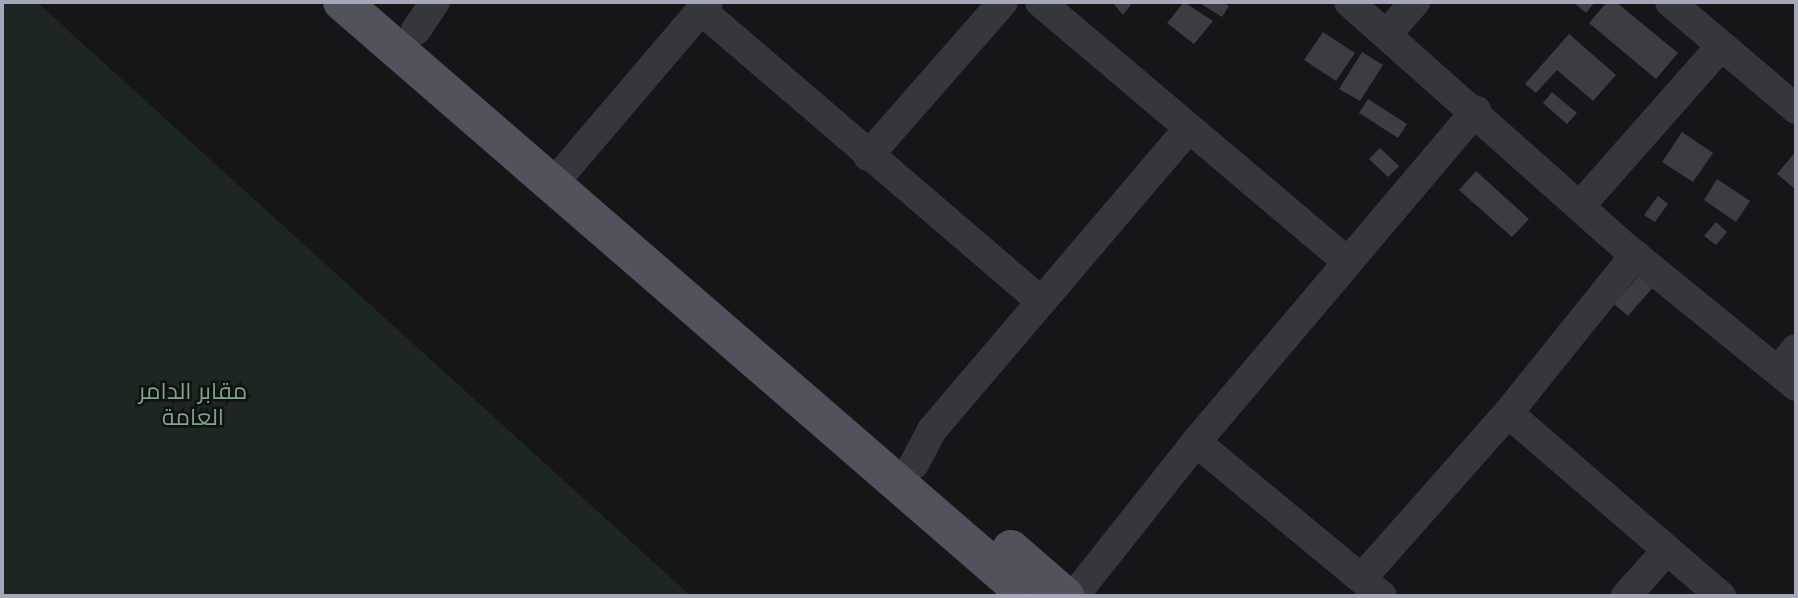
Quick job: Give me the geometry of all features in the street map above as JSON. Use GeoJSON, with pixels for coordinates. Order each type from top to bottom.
{"type":"FeatureCollection","features":[{"type":"Feature","properties":{"kind":"main road"},"geometry":{"type":"LineString","coordinates":[[342,2],[561,175],[914,464],[1065,596]]}},
{"type":"Feature","properties":{"kind":"main road"},"geometry":{"type":"LineString","coordinates":[[383,2],[425,16],[561,175],[1028,596]]}},
{"type":"Feature","properties":{"kind":"street"},"geometry":{"type":"LineString","coordinates":[[868,156],[1003,2]]}},
{"type":"Feature","properties":{"kind":"street"},"geometry":{"type":"LineString","coordinates":[[1040,2],[1187,130],[1347,261]]}},
{"type":"Feature","properties":{"kind":"street"},"geometry":{"type":"LineString","coordinates":[[1349,2],[1476,111],[1635,256],[1790,368]]}},
{"type":"Feature","properties":{"kind":"street"},"geometry":{"type":"LineString","coordinates":[[1387,34],[1415,2]]}},
{"type":"Feature","properties":{"kind":"street"},"geometry":{"type":"LineString","coordinates":[[1670,2],[1796,109]]}},
{"type":"Feature","properties":{"kind":"street"},"geometry":{"type":"LineString","coordinates":[[561,175],[704,6],[868,156],[1040,301]]}},
{"type":"Feature","properties":{"kind":"street"},"geometry":{"type":"LineString","coordinates":[[1580,206],[1721,46]]}},
{"type":"Feature","properties":{"kind":"street"},"geometry":{"type":"LineString","coordinates":[[1074,596],[1196,442],[1476,111]]}},
{"type":"Feature","properties":{"kind":"street"},"geometry":{"type":"LineString","coordinates":[[914,464],[932,430],[1187,130]]}},
{"type":"Feature","properties":{"kind":"street"},"geometry":{"type":"LineString","coordinates":[[1196,442],[1372,587],[1635,256]]}},
{"type":"Feature","properties":{"kind":"street"},"geometry":{"type":"LineString","coordinates":[[1508,413],[1720,596]]}},
{"type":"Feature","properties":{"kind":"street"},"geometry":{"type":"LineString","coordinates":[[1626,596],[1667,550]]}},
{"type":"Feature","properties":{"kind":"green space","name":"مقابر الدامر العامة"},"geometry":{"type":"Polygon","coordinates":[[[2,2],[37,2],[691,596],[2,596],[2,2]]]}},
{"type":"Feature","properties":{"kind":"building"},"geometry":{"type":"Polygon","coordinates":[[[1112,2],[1133,2],[1123,15],[1112,2]]]}},
{"type":"Feature","properties":{"kind":"building"},"geometry":{"type":"Polygon","coordinates":[[[1184,2],[1213,21],[1194,44],[1167,23],[1184,2]]]}},
{"type":"Feature","properties":{"kind":"building"},"geometry":{"type":"Polygon","coordinates":[[[1198,2],[1222,2],[1229,6],[1222,17],[1198,2]]]}},
{"type":"Feature","properties":{"kind":"building"},"geometry":{"type":"Polygon","coordinates":[[[1573,2],[1595,2],[1586,13],[1573,2]]]}},
{"type":"Feature","properties":{"kind":"building"},"geometry":{"type":"Polygon","coordinates":[[[1607,2],[1616,2],[1678,53],[1656,79],[1589,23],[1607,2]]]}},
{"type":"Feature","properties":{"kind":"building"},"geometry":{"type":"Polygon","coordinates":[[[1323,32],[1355,53],[1336,81],[1304,60],[1323,32]]]}},
{"type":"Feature","properties":{"kind":"building"},"geometry":{"type":"Polygon","coordinates":[[[1569,34],[1616,75],[1593,101],[1557,70],[1536,93],[1525,84],[1569,34]]]}},
{"type":"Feature","properties":{"kind":"building"},"geometry":{"type":"Polygon","coordinates":[[[1362,52],[1383,65],[1360,101],[1339,89],[1362,52]]]}},
{"type":"Feature","properties":{"kind":"building"},"geometry":{"type":"Polygon","coordinates":[[[1552,92],[1577,113],[1567,124],[1543,103],[1552,92]]]}},
{"type":"Feature","properties":{"kind":"building"},"geometry":{"type":"Polygon","coordinates":[[[1368,99],[1407,124],[1398,138],[1359,113],[1368,99]]]}},
{"type":"Feature","properties":{"kind":"building"},"geometry":{"type":"Polygon","coordinates":[[[1682,132],[1713,153],[1693,182],[1662,162],[1682,132]]]}},
{"type":"Feature","properties":{"kind":"building"},"geometry":{"type":"Polygon","coordinates":[[[1380,148],[1399,166],[1388,177],[1369,159],[1380,148]]]}},
{"type":"Feature","properties":{"kind":"building"},"geometry":{"type":"Polygon","coordinates":[[[1796,151],[1796,190],[1777,174],[1796,151]]]}},
{"type":"Feature","properties":{"kind":"building"},"geometry":{"type":"Polygon","coordinates":[[[1476,171],[1529,219],[1512,237],[1459,190],[1476,171]]]}},
{"type":"Feature","properties":{"kind":"building"},"geometry":{"type":"Polygon","coordinates":[[[1717,179],[1750,201],[1736,222],[1704,200],[1717,179]]]}},
{"type":"Feature","properties":{"kind":"building"},"geometry":{"type":"Polygon","coordinates":[[[1658,196],[1668,204],[1655,222],[1644,215],[1658,196]]]}},
{"type":"Feature","properties":{"kind":"building"},"geometry":{"type":"Polygon","coordinates":[[[1716,222],[1727,232],[1716,245],[1704,236],[1716,222]]]}},
{"type":"Feature","properties":{"kind":"building"},"geometry":{"type":"Polygon","coordinates":[[[1641,273],[1655,285],[1628,316],[1614,304],[1641,273]]]}}]}
